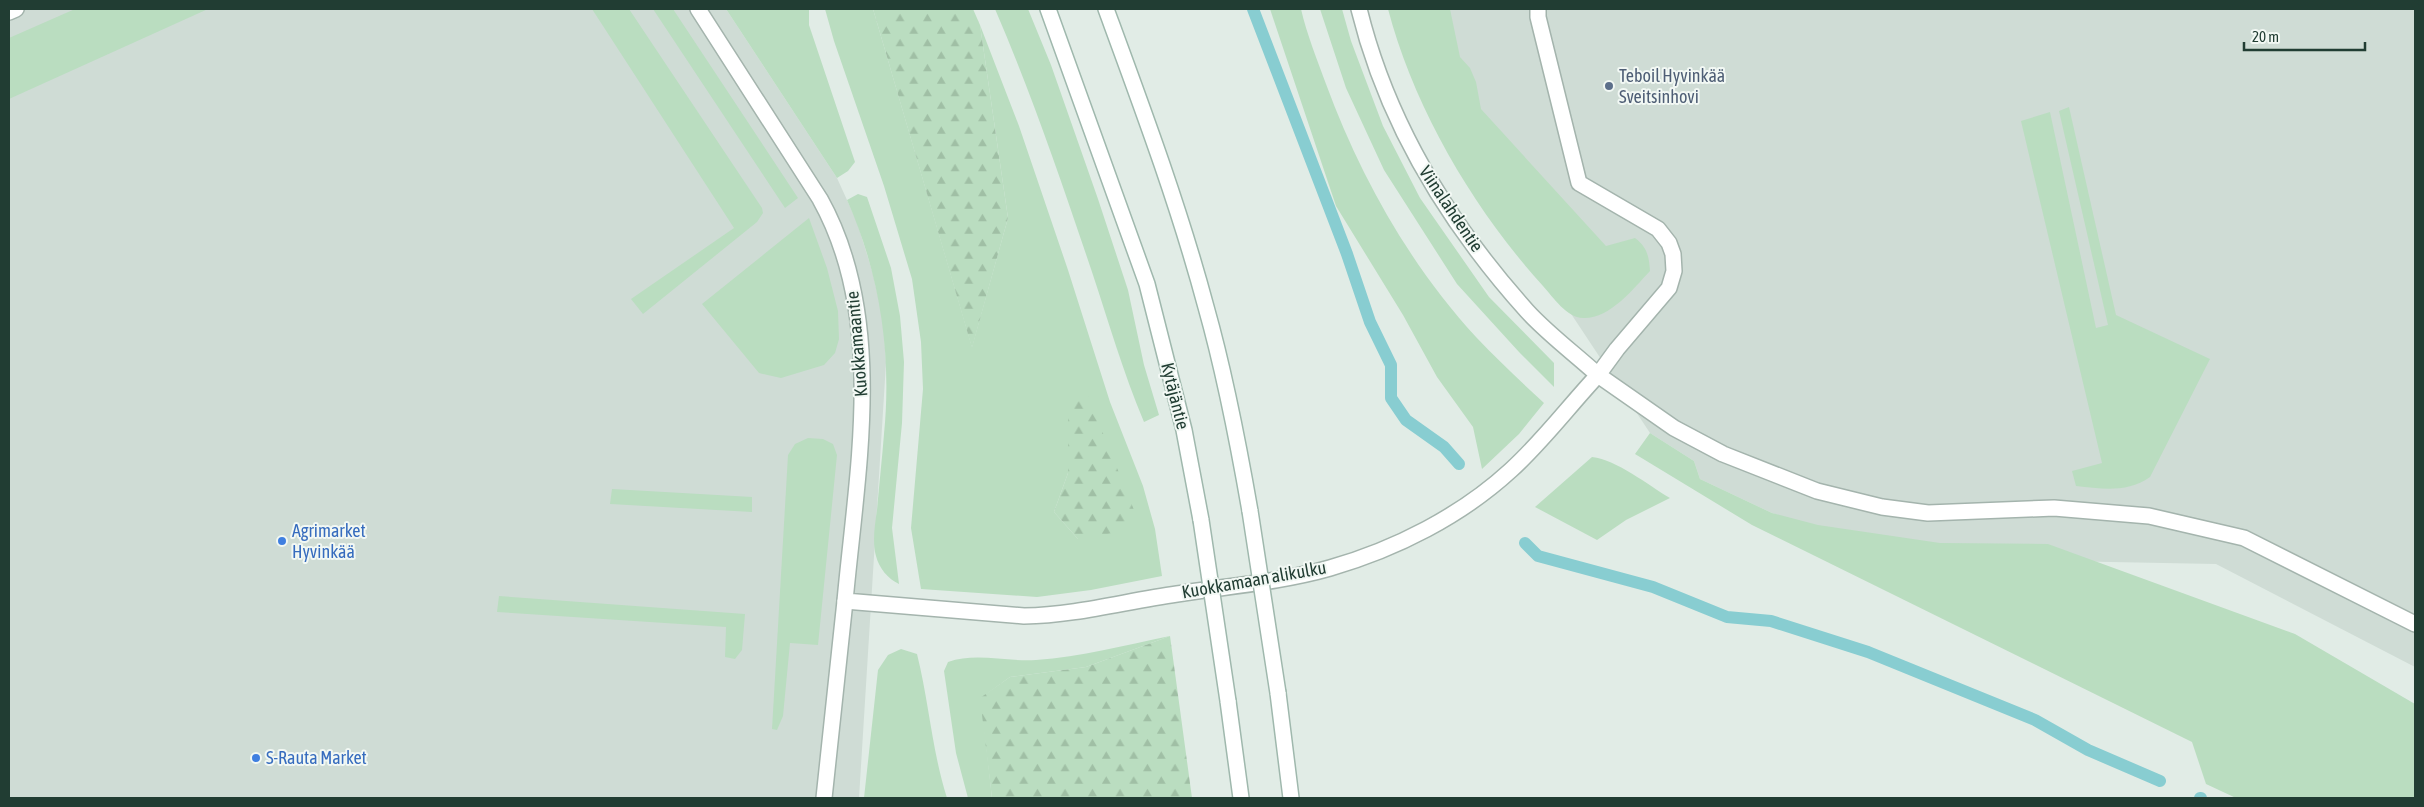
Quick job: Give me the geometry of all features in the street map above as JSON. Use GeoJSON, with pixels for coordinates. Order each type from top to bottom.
{"type":"FeatureCollection","features":[{"type":"Feature","properties":{"kind":"street"},"geometry":{"type":"LineString","coordinates":[[9,12],[16,9]]}},
{"type":"Feature","properties":{"kind":"street","name":"Kuokkamaantie"},"geometry":{"type":"LineString","coordinates":[[698,9],[836,226],[856,297],[863,392],[845,601],[824,798]]}},
{"type":"Feature","properties":{"kind":"street","name":"Kytäjäntie"},"geometry":{"type":"LineString","coordinates":[[1048,9],[1147,284],[1184,430],[1201,520],[1241,798]]}},
{"type":"Feature","properties":{"kind":"street"},"geometry":{"type":"LineString","coordinates":[[1106,9],[1157,151],[1206,307],[1230,405],[1250,511],[1278,693],[1291,798]]}},
{"type":"Feature","properties":{"kind":"street","name":"Viinalahdentie"},"geometry":{"type":"LineString","coordinates":[[1359,9],[1390,104],[1423,171],[1460,228],[1528,312],[1598,375],[1674,428],[1715,450],[1817,491],[1882,507],[1928,513],[2054,508],[2149,516],[2244,538],[2415,624]]}},
{"type":"Feature","properties":{"kind":"street","name":"Kuokkamaan alikulku"},"geometry":{"type":"LineString","coordinates":[[845,601],[1015,615],[1050,615],[1284,578],[1330,568],[1373,553],[1421,532],[1462,508],[1511,470],[1598,375],[1617,349],[1669,288],[1674,271],[1673,254],[1669,243],[1658,229],[1579,183],[1538,17],[1538,9]]}},
{"type":"Feature","properties":{"kind":"shaded area"},"geometry":{"type":"Polygon","coordinates":[[[9,9],[726,9],[837,178],[857,222],[873,274],[883,319],[886,363],[859,798],[9,798],[9,9]]]}},
{"type":"Feature","properties":{"kind":"shaded area"},"geometry":{"type":"Polygon","coordinates":[[[1442,9],[2415,9],[2415,667],[2216,564],[1903,558],[1772,513],[1700,479],[1694,461],[1650,433],[1499,205],[1442,9]]]}},
{"type":"Feature","properties":{"kind":"green space"},"geometry":{"type":"Polygon","coordinates":[[[75,9],[208,9],[9,99],[9,38],[75,9]]]}},
{"type":"Feature","properties":{"kind":"green space"},"geometry":{"type":"Polygon","coordinates":[[[592,9],[629,9],[762,208],[763,213],[757,222],[643,314],[631,299],[734,228],[592,9]]]}},
{"type":"Feature","properties":{"kind":"green space"},"geometry":{"type":"Polygon","coordinates":[[[653,9],[673,9],[798,198],[785,208],[653,9]]]}},
{"type":"Feature","properties":{"kind":"green space"},"geometry":{"type":"Polygon","coordinates":[[[726,9],[809,9],[809,25],[855,162],[848,171],[837,178],[726,9]]]}},
{"type":"Feature","properties":{"kind":"green space"},"geometry":{"type":"Polygon","coordinates":[[[825,9],[873,9],[972,347],[1008,218],[980,25],[1019,126],[1110,402],[1143,486],[1155,529],[1162,576],[1091,590],[1037,597],[921,589],[911,528],[923,389],[921,342],[912,279],[884,186],[834,41],[825,9]],[[1068,473],[1054,512],[1078,539],[1068,473]]]}},
{"type":"Feature","properties":{"kind":"green space"},"geometry":{"type":"Polygon","coordinates":[[[873,9],[973,9],[980,25],[1008,218],[972,348],[873,9]]]}},
{"type":"Feature","properties":{"kind":"green space"},"geometry":{"type":"Polygon","coordinates":[[[995,9],[1028,9],[1051,65],[1128,290],[1144,365],[1159,415],[1144,422],[1123,366],[1046,139],[995,9]]]}},
{"type":"Feature","properties":{"kind":"green space"},"geometry":{"type":"Polygon","coordinates":[[[1270,9],[1301,9],[1312,47],[1354,152],[1389,218],[1408,249],[1429,280],[1476,337],[1544,403],[1519,434],[1482,469],[1473,427],[1437,377],[1403,315],[1336,206],[1270,9]]]}},
{"type":"Feature","properties":{"kind":"green space"},"geometry":{"type":"Polygon","coordinates":[[[1320,9],[1342,9],[1351,41],[1383,126],[1420,198],[1489,297],[1554,363],[1554,387],[1457,284],[1384,170],[1346,88],[1320,9]]]}},
{"type":"Feature","properties":{"kind":"green space"},"geometry":{"type":"Polygon","coordinates":[[[1388,9],[1450,9],[1460,57],[1470,68],[1476,82],[1481,109],[1606,246],[1635,238],[1645,248],[1650,271],[1620,302],[1602,314],[1593,317],[1583,318],[1571,315],[1556,301],[1493,225],[1449,156],[1430,120],[1399,46],[1388,9]]]}},
{"type":"Feature","properties":{"kind":"green space"},"geometry":{"type":"Polygon","coordinates":[[[2069,107],[2116,315],[2210,359],[2150,477],[2133,486],[2124,488],[2105,489],[2076,486],[2072,471],[2102,463],[2021,121],[2050,112],[2096,328],[2108,325],[2059,111],[2069,107]]]}},
{"type":"Feature","properties":{"kind":"green space"},"geometry":{"type":"Polygon","coordinates":[[[858,194],[867,197],[891,268],[900,316],[904,362],[902,423],[892,528],[899,584],[891,579],[882,569],[877,560],[874,545],[886,404],[885,344],[881,315],[868,257],[847,200],[858,194]]]}},
{"type":"Feature","properties":{"kind":"green space"},"geometry":{"type":"Polygon","coordinates":[[[809,218],[827,268],[838,311],[839,339],[835,353],[824,365],[781,378],[759,373],[702,304],[809,218]]]}},
{"type":"Feature","properties":{"kind":"green space"},"geometry":{"type":"Polygon","coordinates":[[[1088,396],[1134,510],[1119,532],[1078,539],[1054,512],[1068,473],[1068,401],[1088,396]]]}},
{"type":"Feature","properties":{"kind":"green space"},"geometry":{"type":"Polygon","coordinates":[[[1650,433],[1694,461],[1700,479],[1772,513],[1818,525],[1940,543],[2048,544],[2295,634],[2415,704],[2415,798],[2236,798],[2206,784],[2192,742],[1752,525],[1635,454],[1650,433]]]}},
{"type":"Feature","properties":{"kind":"green space"},"geometry":{"type":"Polygon","coordinates":[[[808,438],[823,439],[833,444],[837,455],[818,645],[790,643],[783,716],[777,730],[772,729],[788,455],[795,444],[808,438]]]}},
{"type":"Feature","properties":{"kind":"green space"},"geometry":{"type":"Polygon","coordinates":[[[1592,457],[1602,459],[1622,468],[1670,498],[1626,520],[1597,540],[1535,507],[1592,457]]]}},
{"type":"Feature","properties":{"kind":"green space"},"geometry":{"type":"Polygon","coordinates":[[[612,489],[752,497],[752,512],[610,504],[612,489]]]}},
{"type":"Feature","properties":{"kind":"green space"},"geometry":{"type":"Polygon","coordinates":[[[499,596],[745,614],[742,650],[735,659],[725,657],[726,627],[497,612],[499,596]]]}},
{"type":"Feature","properties":{"kind":"green space"},"geometry":{"type":"Polygon","coordinates":[[[1170,636],[1086,667],[1010,677],[981,698],[992,798],[968,798],[956,753],[944,671],[948,662],[969,658],[1036,660],[1086,653],[1170,636]]]}},
{"type":"Feature","properties":{"kind":"green space"},"geometry":{"type":"Polygon","coordinates":[[[1170,636],[1192,798],[992,798],[980,698],[1010,677],[1086,667],[1170,636]]]}},
{"type":"Feature","properties":{"kind":"green space"},"geometry":{"type":"Polygon","coordinates":[[[901,649],[917,654],[947,798],[864,798],[878,670],[888,655],[901,649]]]}},
{"type":"Feature","properties":{"kind":"waterway"},"geometry":{"type":"LineString","coordinates":[[1253,9],[1347,254],[1370,322],[1391,365],[1391,398],[1406,420],[1444,447],[1459,464]]}},
{"type":"Feature","properties":{"kind":"waterway"},"geometry":{"type":"LineString","coordinates":[[1525,543],[1538,556],[1653,587],[1727,617],[1771,621],[1868,652],[2035,720],[2088,750],[2160,781]]}},
{"type":"Feature","properties":{"kind":"place","name":"Teboil Hyvinkää Sveitsinhovi"},"geometry":{"type":"Point","coordinates":[1609,86]}},
{"type":"Feature","properties":{"kind":"place","name":"Agrimarket Hyvinkää"},"geometry":{"type":"Point","coordinates":[282,541]}},
{"type":"Feature","properties":{"kind":"place","name":"S-Rauta Market"},"geometry":{"type":"Point","coordinates":[256,758]}}]}
